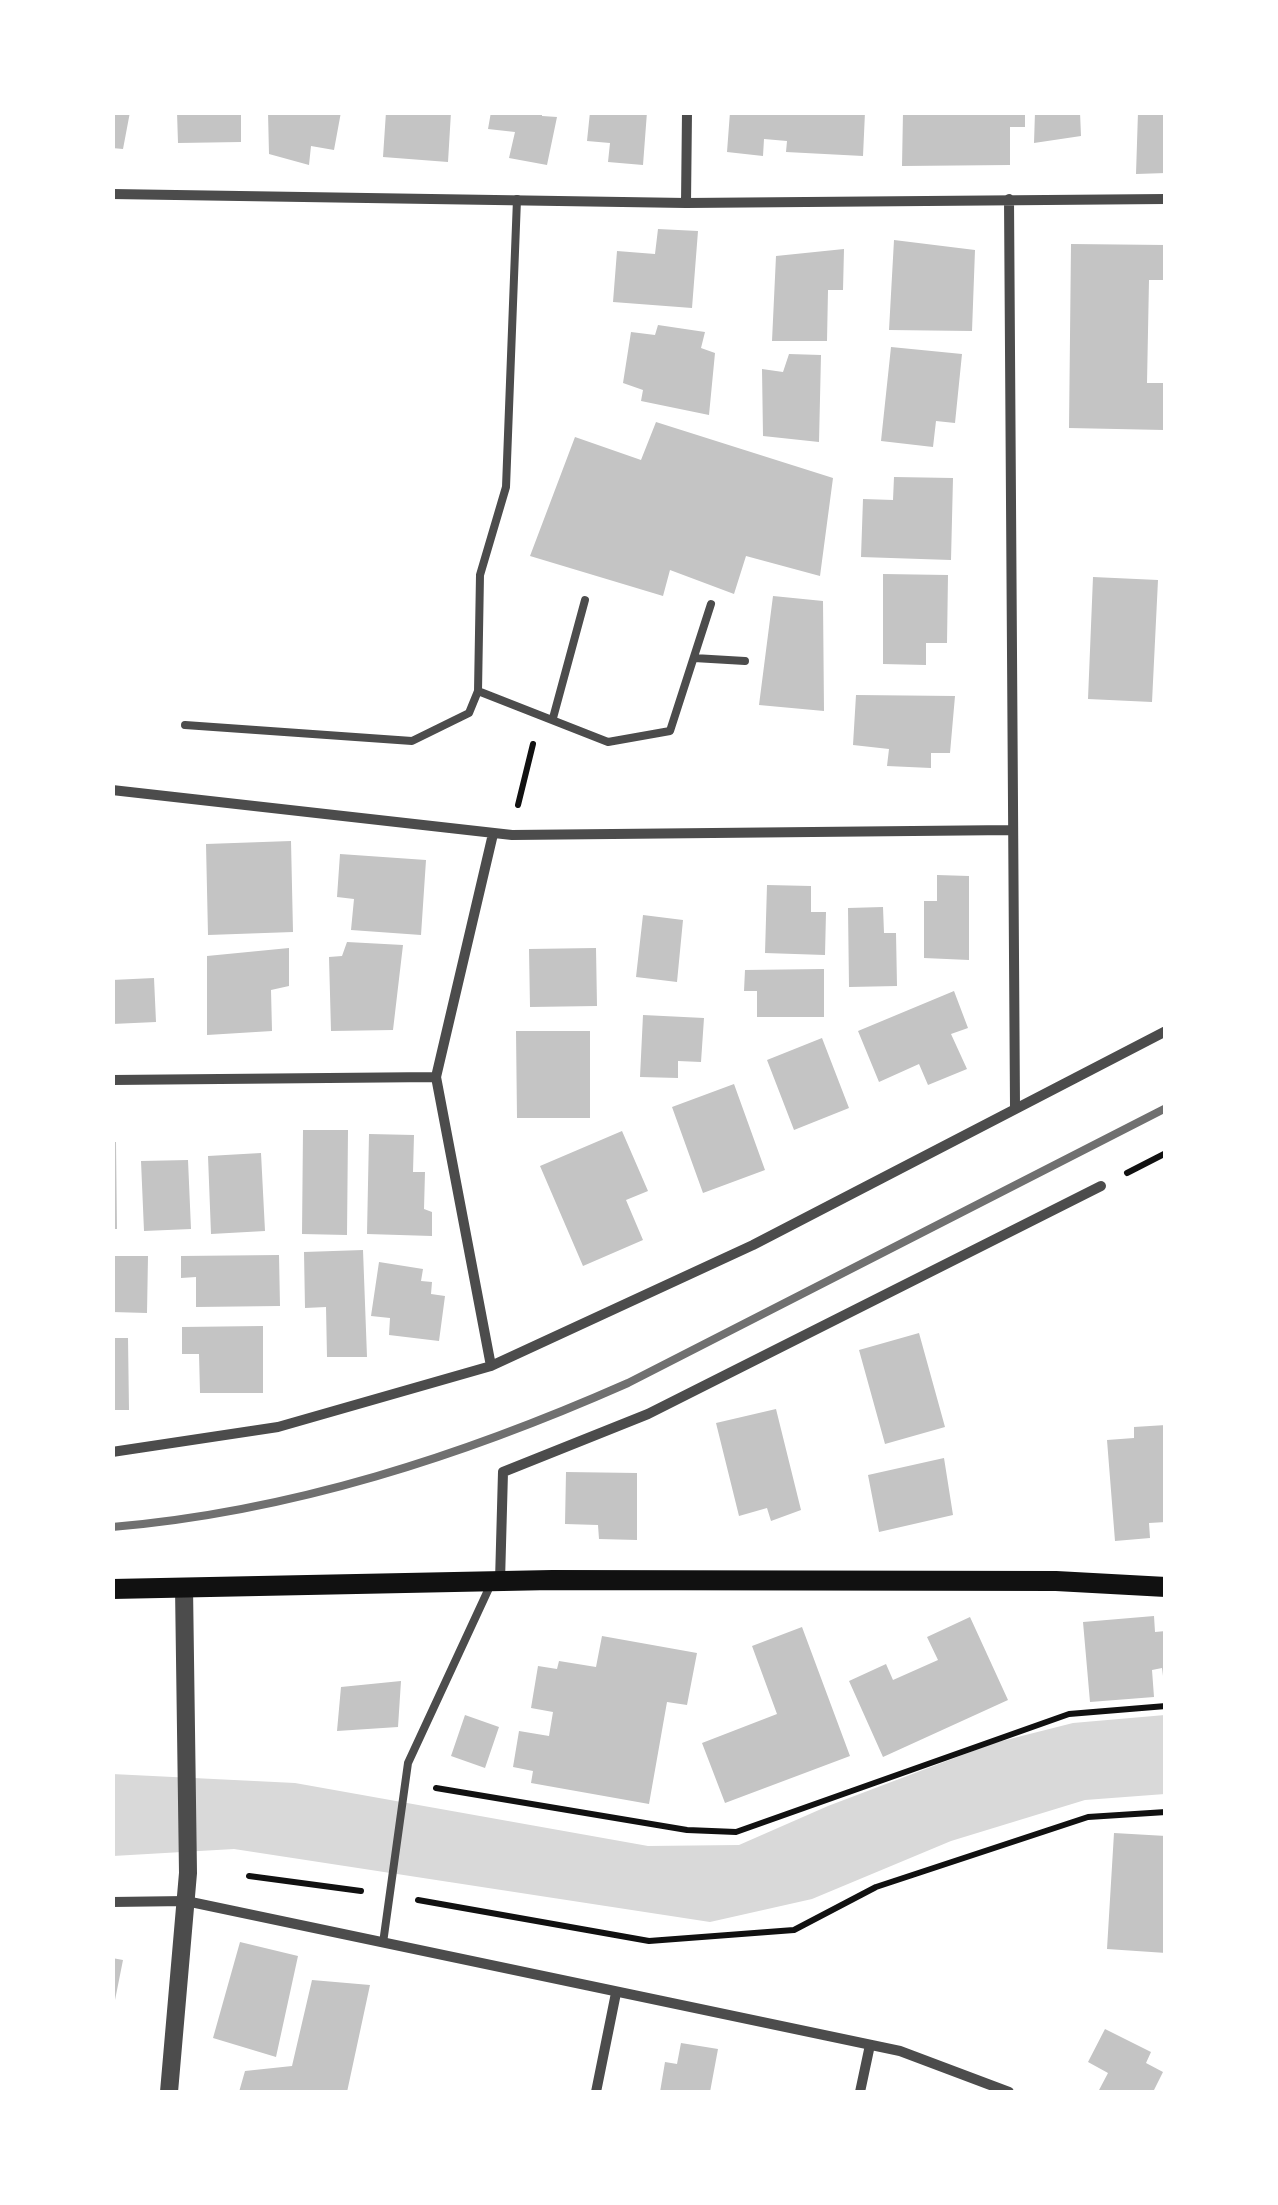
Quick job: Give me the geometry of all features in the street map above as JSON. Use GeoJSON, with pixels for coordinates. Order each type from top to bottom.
{"type":"FeatureCollection","features":[{"type":"Feature","properties":{"kind":"main road"},"geometry":{"type":"LineString","coordinates":[[112,1589],[898,1579],[1056,1581],[1166,1588]]}},
{"type":"Feature","properties":{"kind":"street"},"geometry":{"type":"LineString","coordinates":[[686,204],[687,112]]}},
{"type":"Feature","properties":{"kind":"street"},"geometry":{"type":"LineString","coordinates":[[112,194],[686,204],[1166,200]]}},
{"type":"Feature","properties":{"kind":"street"},"geometry":{"type":"LineString","coordinates":[[1009,199],[1015,1107]]}},
{"type":"Feature","properties":{"kind":"street"},"geometry":{"type":"LineString","coordinates":[[112,790],[493,834],[1012,830]]}},
{"type":"Feature","properties":{"kind":"street"},"geometry":{"type":"LineString","coordinates":[[491,1366],[436,1077],[493,834]]}},
{"type":"Feature","properties":{"kind":"street"},"geometry":{"type":"LineString","coordinates":[[112,1452],[278,1426],[491,1366],[753,1245],[1166,1030]]}},
{"type":"Feature","properties":{"kind":"street"},"geometry":{"type":"LineString","coordinates":[[112,1080],[436,1077]]}},
{"type":"Feature","properties":{"kind":"street"},"geometry":{"type":"LineString","coordinates":[[496,1582],[503,1472],[648,1414],[1101,1186]]}},
{"type":"Feature","properties":{"kind":"street"},"geometry":{"type":"LineString","coordinates":[[169,2092],[188,1873],[184,1587]]}},
{"type":"Feature","properties":{"kind":"street"},"geometry":{"type":"LineString","coordinates":[[112,1902],[186,1901],[900,2051],[1008,2092]]}},
{"type":"Feature","properties":{"kind":"street"},"geometry":{"type":"LineString","coordinates":[[596,2092],[616,1993]]}},
{"type":"Feature","properties":{"kind":"street"},"geometry":{"type":"LineString","coordinates":[[860,2092],[870,2045]]}},
{"type":"Feature","properties":{"kind":"lane"},"geometry":{"type":"LineString","coordinates":[[185,726],[412,741],[469,713],[478,691],[480,575],[506,487],[517,199]]}},
{"type":"Feature","properties":{"kind":"lane"},"geometry":{"type":"LineString","coordinates":[[553,718],[585,600]]}},
{"type":"Feature","properties":{"kind":"lane"},"geometry":{"type":"LineString","coordinates":[[478,691],[608,742],[670,731],[710,604]]}},
{"type":"Feature","properties":{"kind":"lane"},"geometry":{"type":"LineString","coordinates":[[694,658],[745,661]]}},
{"type":"Feature","properties":{"kind":"lane"},"geometry":{"type":"LineString","coordinates":[[384,1942],[408,1763],[496,1582]]}},
{"type":"Feature","properties":{"kind":"path"},"geometry":{"type":"LineString","coordinates":[[405,1783],[687,1830],[736,1832],[1068,1714],[1166,1706]]}},
{"type":"Feature","properties":{"kind":"path"},"geometry":{"type":"LineString","coordinates":[[240,1876],[390,1895],[648,1941],[794,1930],[876,1888],[1088,1817],[1166,1812]]}},
{"type":"Feature","properties":{"kind":"shaded area"},"geometry":{"type":"Polygon","coordinates":[[[1165,1715],[1165,1794],[1085,1800],[951,1841],[812,1899],[710,1922],[234,1849],[113,1856],[112,1774],[295,1783],[648,1846],[739,1845],[828,1806],[994,1743],[1073,1723],[1165,1715]]]}},
{"type":"Feature","properties":{"kind":"building"},"geometry":{"type":"Polygon","coordinates":[[[112,112],[130,112],[123,149],[112,148],[112,112]]]}},
{"type":"Feature","properties":{"kind":"building"},"geometry":{"type":"Polygon","coordinates":[[[177,112],[241,112],[241,142],[178,143],[177,112]]]}},
{"type":"Feature","properties":{"kind":"building"},"geometry":{"type":"Polygon","coordinates":[[[268,112],[341,112],[334,150],[311,146],[309,165],[269,154],[268,112]]]}},
{"type":"Feature","properties":{"kind":"building"},"geometry":{"type":"Polygon","coordinates":[[[386,112],[451,112],[448,162],[383,157],[386,112]]]}},
{"type":"Feature","properties":{"kind":"building"},"geometry":{"type":"Polygon","coordinates":[[[491,112],[542,112],[542,116],[557,117],[547,165],[509,158],[515,132],[488,129],[491,112]]]}},
{"type":"Feature","properties":{"kind":"building"},"geometry":{"type":"Polygon","coordinates":[[[590,112],[647,112],[643,165],[608,162],[610,143],[587,141],[590,112]]]}},
{"type":"Feature","properties":{"kind":"building"},"geometry":{"type":"Polygon","coordinates":[[[730,112],[865,112],[863,156],[786,152],[787,141],[764,139],[763,156],[727,152],[730,112]]]}},
{"type":"Feature","properties":{"kind":"building"},"geometry":{"type":"Polygon","coordinates":[[[903,112],[1025,112],[1025,127],[1010,127],[1010,165],[902,166],[903,112]]]}},
{"type":"Feature","properties":{"kind":"building"},"geometry":{"type":"Polygon","coordinates":[[[1035,112],[1080,112],[1081,136],[1034,143],[1035,112]]]}},
{"type":"Feature","properties":{"kind":"building"},"geometry":{"type":"Polygon","coordinates":[[[1138,112],[1166,112],[1166,173],[1136,174],[1138,112]]]}},
{"type":"Feature","properties":{"kind":"building"},"geometry":{"type":"Polygon","coordinates":[[[658,229],[698,231],[692,308],[613,302],[617,251],[655,254],[658,229]]]}},
{"type":"Feature","properties":{"kind":"building"},"geometry":{"type":"Polygon","coordinates":[[[894,240],[975,250],[972,331],[889,330],[894,240]]]}},
{"type":"Feature","properties":{"kind":"building"},"geometry":{"type":"Polygon","coordinates":[[[1071,244],[1166,245],[1166,280],[1149,280],[1147,383],[1165,383],[1164,430],[1069,428],[1071,244]]]}},
{"type":"Feature","properties":{"kind":"building"},"geometry":{"type":"Polygon","coordinates":[[[844,249],[843,290],[828,290],[827,341],[772,341],[776,256],[844,249]]]}},
{"type":"Feature","properties":{"kind":"building"},"geometry":{"type":"Polygon","coordinates":[[[658,325],[705,332],[701,348],[715,353],[709,415],[641,401],[643,390],[623,383],[631,332],[655,335],[658,325]]]}},
{"type":"Feature","properties":{"kind":"building"},"geometry":{"type":"Polygon","coordinates":[[[891,347],[962,354],[955,423],[936,421],[933,447],[881,441],[891,347]]]}},
{"type":"Feature","properties":{"kind":"building"},"geometry":{"type":"Polygon","coordinates":[[[789,354],[821,355],[819,442],[763,436],[762,369],[783,372],[789,354]]]}},
{"type":"Feature","properties":{"kind":"building"},"geometry":{"type":"Polygon","coordinates":[[[656,422],[833,478],[820,576],[746,556],[734,594],[670,570],[663,596],[530,556],[575,437],[641,460],[656,422]]]}},
{"type":"Feature","properties":{"kind":"building"},"geometry":{"type":"Polygon","coordinates":[[[894,477],[953,478],[951,560],[861,557],[863,499],[893,500],[894,477]]]}},
{"type":"Feature","properties":{"kind":"building"},"geometry":{"type":"Polygon","coordinates":[[[883,574],[948,575],[947,643],[926,643],[926,665],[883,664],[883,574]]]}},
{"type":"Feature","properties":{"kind":"building"},"geometry":{"type":"Polygon","coordinates":[[[1093,577],[1158,580],[1152,702],[1088,699],[1093,577]]]}},
{"type":"Feature","properties":{"kind":"building"},"geometry":{"type":"Polygon","coordinates":[[[773,596],[823,601],[824,711],[759,705],[773,596]]]}},
{"type":"Feature","properties":{"kind":"building"},"geometry":{"type":"Polygon","coordinates":[[[856,695],[955,696],[950,753],[931,753],[931,768],[887,766],[889,749],[853,745],[856,695]]]}},
{"type":"Feature","properties":{"kind":"building"},"geometry":{"type":"Polygon","coordinates":[[[291,841],[293,932],[208,935],[206,844],[291,841]]]}},
{"type":"Feature","properties":{"kind":"building"},"geometry":{"type":"Polygon","coordinates":[[[340,854],[426,860],[421,935],[351,930],[354,899],[337,897],[340,854]]]}},
{"type":"Feature","properties":{"kind":"building"},"geometry":{"type":"Polygon","coordinates":[[[937,875],[969,876],[969,960],[924,958],[924,901],[937,901],[937,875]]]}},
{"type":"Feature","properties":{"kind":"building"},"geometry":{"type":"Polygon","coordinates":[[[767,885],[811,886],[811,912],[826,912],[825,955],[765,953],[767,885]]]}},
{"type":"Feature","properties":{"kind":"building"},"geometry":{"type":"Polygon","coordinates":[[[883,907],[884,933],[896,933],[897,986],[849,987],[848,908],[883,907]]]}},
{"type":"Feature","properties":{"kind":"building"},"geometry":{"type":"Polygon","coordinates":[[[643,915],[683,920],[677,982],[636,977],[643,915]]]}},
{"type":"Feature","properties":{"kind":"building"},"geometry":{"type":"Polygon","coordinates":[[[347,942],[403,945],[393,1030],[331,1031],[329,957],[342,956],[347,942]]]}},
{"type":"Feature","properties":{"kind":"building"},"geometry":{"type":"Polygon","coordinates":[[[289,948],[289,986],[271,990],[272,1031],[207,1035],[207,956],[289,948]]]}},
{"type":"Feature","properties":{"kind":"building"},"geometry":{"type":"Polygon","coordinates":[[[596,948],[597,1006],[530,1007],[529,949],[596,948]]]}},
{"type":"Feature","properties":{"kind":"building"},"geometry":{"type":"Polygon","coordinates":[[[824,969],[824,1017],[757,1017],[757,991],[744,991],[745,970],[824,969]]]}},
{"type":"Feature","properties":{"kind":"building"},"geometry":{"type":"Polygon","coordinates":[[[154,978],[156,1022],[112,1024],[112,980],[154,978]]]}},
{"type":"Feature","properties":{"kind":"building"},"geometry":{"type":"Polygon","coordinates":[[[954,991],[968,1028],[951,1034],[967,1069],[928,1085],[919,1064],[879,1082],[858,1031],[954,991]]]}},
{"type":"Feature","properties":{"kind":"building"},"geometry":{"type":"Polygon","coordinates":[[[643,1015],[704,1018],[701,1062],[678,1061],[678,1078],[640,1077],[643,1015]]]}},
{"type":"Feature","properties":{"kind":"building"},"geometry":{"type":"Polygon","coordinates":[[[516,1031],[590,1031],[590,1118],[517,1118],[516,1031]]]}},
{"type":"Feature","properties":{"kind":"building"},"geometry":{"type":"Polygon","coordinates":[[[822,1038],[849,1108],[794,1130],[767,1060],[822,1038]]]}},
{"type":"Feature","properties":{"kind":"building"},"geometry":{"type":"Polygon","coordinates":[[[734,1084],[765,1170],[703,1193],[672,1107],[734,1084]]]}},
{"type":"Feature","properties":{"kind":"building"},"geometry":{"type":"Polygon","coordinates":[[[303,1130],[348,1130],[347,1235],[302,1234],[303,1130]]]}},
{"type":"Feature","properties":{"kind":"building"},"geometry":{"type":"Polygon","coordinates":[[[622,1131],[648,1191],[626,1200],[643,1240],[583,1266],[540,1166],[622,1131]]]}},
{"type":"Feature","properties":{"kind":"building"},"geometry":{"type":"Polygon","coordinates":[[[369,1134],[414,1135],[413,1172],[425,1172],[424,1209],[432,1212],[432,1236],[367,1234],[369,1134]]]}},
{"type":"Feature","properties":{"kind":"building"},"geometry":{"type":"Polygon","coordinates":[[[112,1142],[116,1142],[117,1229],[112,1229],[112,1142]]]}},
{"type":"Feature","properties":{"kind":"building"},"geometry":{"type":"Polygon","coordinates":[[[261,1153],[265,1231],[211,1234],[208,1156],[261,1153]]]}},
{"type":"Feature","properties":{"kind":"building"},"geometry":{"type":"Polygon","coordinates":[[[188,1160],[191,1229],[144,1231],[141,1161],[188,1160]]]}},
{"type":"Feature","properties":{"kind":"building"},"geometry":{"type":"Polygon","coordinates":[[[363,1250],[367,1357],[327,1357],[326,1307],[305,1308],[304,1252],[363,1250]]]}},
{"type":"Feature","properties":{"kind":"building"},"geometry":{"type":"Polygon","coordinates":[[[279,1255],[280,1306],[196,1307],[196,1277],[181,1278],[181,1256],[279,1255]]]}},
{"type":"Feature","properties":{"kind":"building"},"geometry":{"type":"Polygon","coordinates":[[[112,1256],[148,1256],[147,1313],[112,1312],[112,1256]]]}},
{"type":"Feature","properties":{"kind":"building"},"geometry":{"type":"Polygon","coordinates":[[[379,1262],[423,1269],[421,1281],[432,1282],[431,1294],[445,1296],[439,1341],[389,1335],[390,1318],[371,1316],[379,1262]]]}},
{"type":"Feature","properties":{"kind":"building"},"geometry":{"type":"Polygon","coordinates":[[[263,1326],[263,1393],[200,1393],[199,1354],[182,1354],[182,1327],[263,1326]]]}},
{"type":"Feature","properties":{"kind":"building"},"geometry":{"type":"Polygon","coordinates":[[[919,1333],[945,1427],[885,1444],[859,1350],[919,1333]]]}},
{"type":"Feature","properties":{"kind":"building"},"geometry":{"type":"Polygon","coordinates":[[[112,1338],[128,1338],[129,1410],[112,1410],[112,1338]]]}},
{"type":"Feature","properties":{"kind":"building"},"geometry":{"type":"Polygon","coordinates":[[[776,1409],[801,1510],[771,1521],[767,1508],[739,1516],[716,1423],[776,1409]]]}},
{"type":"Feature","properties":{"kind":"building"},"geometry":{"type":"Polygon","coordinates":[[[1166,1425],[1166,1522],[1149,1523],[1150,1538],[1115,1541],[1107,1440],[1134,1438],[1134,1427],[1166,1425]]]}},
{"type":"Feature","properties":{"kind":"building"},"geometry":{"type":"Polygon","coordinates":[[[944,1458],[953,1515],[879,1532],[868,1475],[944,1458]]]}},
{"type":"Feature","properties":{"kind":"building"},"geometry":{"type":"Polygon","coordinates":[[[566,1472],[637,1473],[637,1540],[599,1539],[598,1525],[565,1524],[566,1472]]]}},
{"type":"Feature","properties":{"kind":"building"},"geometry":{"type":"Polygon","coordinates":[[[1154,1616],[1155,1632],[1166,1631],[1166,1676],[1162,1668],[1152,1670],[1154,1697],[1090,1702],[1083,1622],[1154,1616]]]}},
{"type":"Feature","properties":{"kind":"building"},"geometry":{"type":"Polygon","coordinates":[[[970,1617],[1008,1700],[883,1757],[849,1681],[886,1664],[893,1680],[938,1660],[927,1637],[970,1617]]]}},
{"type":"Feature","properties":{"kind":"building"},"geometry":{"type":"Polygon","coordinates":[[[802,1627],[850,1756],[725,1803],[702,1743],[777,1714],[752,1646],[802,1627]]]}},
{"type":"Feature","properties":{"kind":"building"},"geometry":{"type":"Polygon","coordinates":[[[602,1636],[697,1653],[687,1705],[667,1702],[649,1804],[531,1783],[533,1771],[513,1767],[519,1731],[549,1736],[553,1712],[531,1708],[538,1666],[557,1669],[559,1661],[596,1667],[602,1636]]]}},
{"type":"Feature","properties":{"kind":"building"},"geometry":{"type":"Polygon","coordinates":[[[401,1681],[398,1727],[337,1731],[341,1687],[401,1681]]]}},
{"type":"Feature","properties":{"kind":"building"},"geometry":{"type":"Polygon","coordinates":[[[465,1715],[499,1727],[485,1768],[451,1756],[465,1715]]]}},
{"type":"Feature","properties":{"kind":"building"},"geometry":{"type":"Polygon","coordinates":[[[1114,1833],[1166,1836],[1166,1953],[1107,1949],[1114,1833]]]}},
{"type":"Feature","properties":{"kind":"building"},"geometry":{"type":"Polygon","coordinates":[[[240,1942],[298,1956],[276,2057],[213,2038],[240,1942]]]}},
{"type":"Feature","properties":{"kind":"building"},"geometry":{"type":"Polygon","coordinates":[[[112,1958],[123,1960],[114,2005],[112,2005],[112,1958]]]}},
{"type":"Feature","properties":{"kind":"building"},"geometry":{"type":"Polygon","coordinates":[[[312,1980],[370,1985],[347,2092],[239,2092],[245,2071],[292,2066],[312,1980]]]}},
{"type":"Feature","properties":{"kind":"building"},"geometry":{"type":"Polygon","coordinates":[[[1105,2029],[1151,2052],[1146,2063],[1163,2072],[1153,2092],[1098,2092],[1108,2073],[1088,2062],[1105,2029]]]}},
{"type":"Feature","properties":{"kind":"building"},"geometry":{"type":"Polygon","coordinates":[[[681,2043],[718,2049],[710,2092],[660,2092],[665,2062],[677,2064],[681,2043]]]}},
{"type":"Feature","properties":{"kind":"railway"},"geometry":{"type":"LineString","coordinates":[[112,1527],[179,1519],[311,1494],[504,1434],[628,1383],[1166,1108]]}}]}
